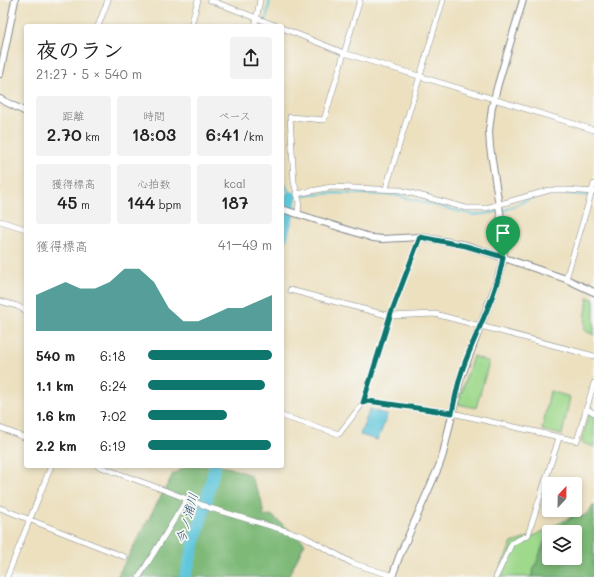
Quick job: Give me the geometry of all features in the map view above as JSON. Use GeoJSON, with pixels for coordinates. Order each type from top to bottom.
{"type":"FeatureCollection","features":[{"type":"Feature","properties":{"kind":"street"},"geometry":{"type":"LineString","coordinates":[[0,74],[15,0]]}},
{"type":"Feature","properties":{"kind":"street"},"geometry":{"type":"LineString","coordinates":[[99,24],[108,0]]}},
{"type":"Feature","properties":{"kind":"street"},"geometry":{"type":"LineString","coordinates":[[192,24],[198,0]]}},
{"type":"Feature","properties":{"kind":"street"},"geometry":{"type":"LineString","coordinates":[[210,0],[272,24]]}},
{"type":"Feature","properties":{"kind":"street"},"geometry":{"type":"LineString","coordinates":[[254,24],[260,0]]}},
{"type":"Feature","properties":{"kind":"street"},"geometry":{"type":"LineString","coordinates":[[298,214],[299,201],[294,182],[290,117],[324,120],[360,0]]}},
{"type":"Feature","properties":{"kind":"street"},"geometry":{"type":"LineString","coordinates":[[386,188],[443,0]]}},
{"type":"Feature","properties":{"kind":"street"},"geometry":{"type":"LineString","coordinates":[[104,468],[201,505],[303,536],[352,563],[392,577],[399,557],[439,466],[462,374],[496,285],[503,257],[503,232],[490,147],[489,131],[494,99],[523,0]]}},
{"type":"Feature","properties":{"kind":"street"},"geometry":{"type":"LineString","coordinates":[[284,29],[344,53],[594,130]]}},
{"type":"Feature","properties":{"kind":"street"},"geometry":{"type":"LineString","coordinates":[[0,99],[24,111]]}},
{"type":"Feature","properties":{"kind":"street"},"geometry":{"type":"LineString","coordinates":[[566,279],[593,192],[594,184]]}},
{"type":"Feature","properties":{"kind":"street"},"geometry":{"type":"LineString","coordinates":[[297,194],[331,187],[386,188],[400,190],[466,208],[486,208],[550,190],[593,192]]}},
{"type":"Feature","properties":{"kind":"street"},"geometry":{"type":"LineString","coordinates":[[284,210],[373,238],[420,237],[466,246],[566,279],[594,292]]}},
{"type":"Feature","properties":{"kind":"street"},"geometry":{"type":"LineString","coordinates":[[0,221],[24,228]]}},
{"type":"Feature","properties":{"kind":"street"},"geometry":{"type":"LineString","coordinates":[[284,417],[339,434],[363,403],[390,316],[420,237]]}},
{"type":"Feature","properties":{"kind":"street"},"geometry":{"type":"LineString","coordinates":[[290,290],[390,316],[435,314],[594,356]]}},
{"type":"Feature","properties":{"kind":"street"},"geometry":{"type":"LineString","coordinates":[[0,301],[17,306],[24,311]]}},
{"type":"Feature","properties":{"kind":"street"},"geometry":{"type":"LineString","coordinates":[[363,403],[368,401],[452,413],[577,441],[594,383]]}},
{"type":"Feature","properties":{"kind":"street"},"geometry":{"type":"LineString","coordinates":[[586,408],[594,413]]}},
{"type":"Feature","properties":{"kind":"street"},"geometry":{"type":"LineString","coordinates":[[0,428],[24,437]]}},
{"type":"Feature","properties":{"kind":"street"},"geometry":{"type":"LineString","coordinates":[[496,577],[512,543],[528,535],[559,438]]}},
{"type":"Feature","properties":{"kind":"street"},"geometry":{"type":"LineString","coordinates":[[7,577],[49,468]]}},
{"type":"Feature","properties":{"kind":"street"},"geometry":{"type":"LineString","coordinates":[[139,577],[186,499]]}},
{"type":"Feature","properties":{"kind":"street"},"geometry":{"type":"LineString","coordinates":[[0,508],[125,557]]}},
{"type":"Feature","properties":{"kind":"green space"},"geometry":{"type":"Polygon","coordinates":[[[588,297],[594,300],[594,335],[584,330],[588,297]]]}},
{"type":"Feature","properties":{"kind":"green space"},"geometry":{"type":"Polygon","coordinates":[[[473,356],[489,362],[476,408],[458,404],[473,356]]]}},
{"type":"Feature","properties":{"kind":"green space"},"geometry":{"type":"Polygon","coordinates":[[[550,391],[570,397],[562,435],[542,430],[550,391]]]}},
{"type":"Feature","properties":{"kind":"green space"},"geometry":{"type":"Polygon","coordinates":[[[589,414],[594,417],[594,447],[581,442],[589,414]]]}},
{"type":"Feature","properties":{"kind":"green space"},"geometry":{"type":"Polygon","coordinates":[[[184,468],[231,468],[250,475],[261,499],[264,516],[271,515],[305,543],[288,577],[117,577],[173,474],[184,468]]]}},
{"type":"Feature","properties":{"kind":"green space"},"geometry":{"type":"Polygon","coordinates":[[[594,505],[594,577],[531,577],[542,548],[542,565],[582,565],[582,525],[562,525],[572,517],[584,516],[594,505]]]}},
{"type":"Feature","properties":{"kind":"green space"},"geometry":{"type":"Polygon","coordinates":[[[571,517],[572,517],[562,525],[556,525],[571,517]]]}},
{"type":"Feature","properties":{"kind":"green space"},"geometry":{"type":"Polygon","coordinates":[[[542,532],[542,548],[531,577],[496,577],[512,543],[542,532]]]}},
{"type":"Feature","properties":{"kind":"water"},"geometry":{"type":"Polygon","coordinates":[[[370,409],[387,415],[378,440],[360,435],[370,409]]]}},
{"type":"Feature","properties":{"kind":"waterway"},"geometry":{"type":"LineString","coordinates":[[265,24],[270,0]]}},
{"type":"Feature","properties":{"kind":"waterway"},"geometry":{"type":"LineString","coordinates":[[284,182],[291,197],[332,193],[395,195],[474,215],[503,211],[531,198],[547,194],[563,193],[594,196]]}},
{"type":"Feature","properties":{"kind":"waterway","name":"今ノ浦川"},"geometry":{"type":"LineString","coordinates":[[284,229],[291,197]]}},
{"type":"Feature","properties":{"kind":"waterway","name":"今ノ浦川"},"geometry":{"type":"LineString","coordinates":[[185,577],[214,468]]}},
{"type":"Feature","properties":{"kind":"route"},"geometry":{"type":"LineString","coordinates":[[420,237],[466,246],[503,257],[496,285],[456,392],[452,413],[368,401],[363,403],[390,316],[420,237]]}}]}
